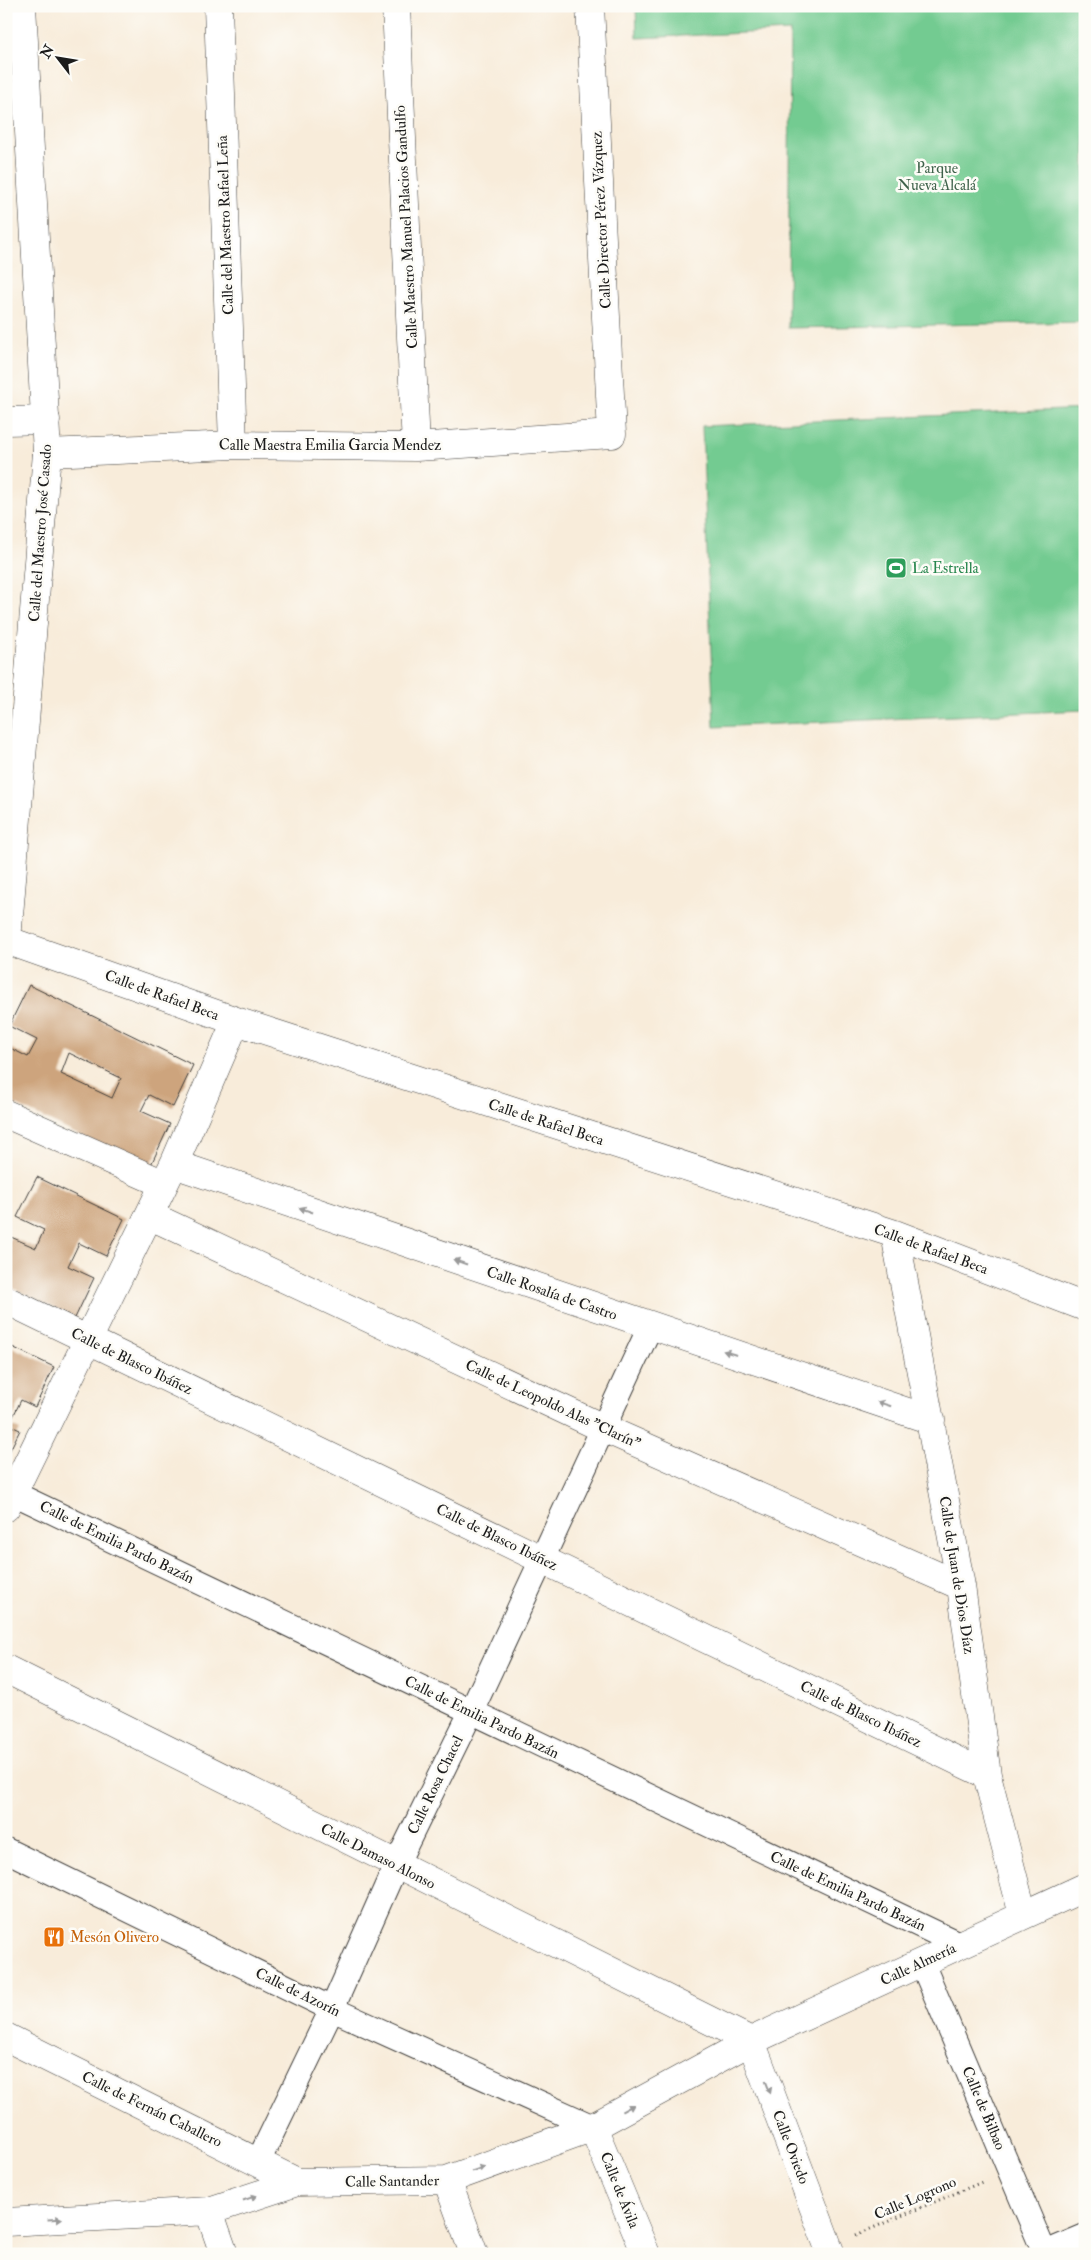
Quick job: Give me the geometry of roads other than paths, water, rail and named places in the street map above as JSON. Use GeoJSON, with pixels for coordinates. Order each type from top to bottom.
{"type":"FeatureCollection","features":[{"type":"Feature","properties":{"kind":"street","name":"Calle del Maestro José Casado"},"geometry":{"type":"LineString","coordinates":[[6,940],[47,453],[22,6]]}},
{"type":"Feature","properties":{"kind":"street","name":"Calle del Maestro Rafael Leña"},"geometry":{"type":"LineString","coordinates":[[218,6],[233,445]]}},
{"type":"Feature","properties":{"kind":"street","name":"Calle Maestro Manuel Palacios Gandulfo"},"geometry":{"type":"LineString","coordinates":[[396,6],[416,447]]}},
{"type":"Feature","properties":{"kind":"street","name":"Calle Director Pérez Vázquez"},"geometry":{"type":"LineString","coordinates":[[590,6],[612,434]]}},
{"type":"Feature","properties":{"kind":"street"},"geometry":{"type":"LineString","coordinates":[[6,421],[46,420]]}},
{"type":"Feature","properties":{"kind":"street","name":"Calle Maestra Emilia Garcia Mendez"},"geometry":{"type":"LineString","coordinates":[[47,453],[233,445],[416,447],[612,434]]}},
{"type":"Feature","properties":{"kind":"street","name":"Calle de Rafael Beca"},"geometry":{"type":"LineString","coordinates":[[6,940],[236,1021],[895,1234],[1085,1307]]}},
{"type":"Feature","properties":{"kind":"street"},"geometry":{"type":"LineString","coordinates":[[8,1496],[169,1174],[236,1021]]}},
{"type":"Feature","properties":{"kind":"street"},"geometry":{"type":"LineString","coordinates":[[6,1114],[169,1174]]}},
{"type":"Feature","properties":{"kind":"street","name":"Calle Rosalía de Castro"},"geometry":{"type":"LineString","coordinates":[[169,1174],[650,1327],[931,1420]]}},
{"type":"Feature","properties":{"kind":"street","name":"Calle de Leopoldo Alas \"Clarín\""},"geometry":{"type":"LineString","coordinates":[[149,1215],[603,1428],[961,1586]]}},
{"type":"Feature","properties":{"kind":"street","name":"Calle de Juan de Dios Díaz"},"geometry":{"type":"LineString","coordinates":[[895,1234],[961,1586],[987,1775],[1023,1915]]}},
{"type":"Feature","properties":{"kind":"street","name":"Calle de Blasco Ibáñez"},"geometry":{"type":"LineString","coordinates":[[6,1300],[987,1775]]}},
{"type":"Feature","properties":{"kind":"street","name":"Calle Rosa Chacel"},"geometry":{"type":"LineString","coordinates":[[258,2162],[332,2009],[396,1865],[471,1712],[650,1327]]}},
{"type":"Feature","properties":{"kind":"street","name":"Calle de Emilia Pardo Bazán"},"geometry":{"type":"LineString","coordinates":[[8,1496],[471,1712],[959,1944]]}},
{"type":"Feature","properties":{"kind":"street","name":"Calle Damaso Alonso"},"geometry":{"type":"LineString","coordinates":[[6,1669],[751,2041]]}},
{"type":"Feature","properties":{"kind":"street","name":"Calle de Azorín"},"geometry":{"type":"LineString","coordinates":[[6,1850],[332,2009],[593,2127]]}},
{"type":"Feature","properties":{"kind":"street","name":"Calle Almería"},"geometry":{"type":"LineString","coordinates":[[751,2041],[1085,1887]]}},
{"type":"Feature","properties":{"kind":"street","name":"Calle de Bilbao"},"geometry":{"type":"LineString","coordinates":[[922,1963],[1045,2253]]}},
{"type":"Feature","properties":{"kind":"street","name":"Calle de Fernán Caballero"},"geometry":{"type":"LineString","coordinates":[[6,2037],[297,2182]]}},
{"type":"Feature","properties":{"kind":"street","name":"Calle Santander"},"geometry":{"type":"LineString","coordinates":[[6,2222],[209,2211],[297,2182],[447,2180],[593,2127],[751,2041]]}},
{"type":"Feature","properties":{"kind":"street","name":"Calle Oviedo"},"geometry":{"type":"LineString","coordinates":[[751,2041],[830,2250]]}},
{"type":"Feature","properties":{"kind":"street","name":"Calle de Ávila"},"geometry":{"type":"LineString","coordinates":[[593,2127],[646,2254]]}},
{"type":"Feature","properties":{"kind":"street"},"geometry":{"type":"LineString","coordinates":[[447,2180],[474,2254]]}},
{"type":"Feature","properties":{"kind":"street"},"geometry":{"type":"LineString","coordinates":[[209,2211],[224,2254]]}},
{"type":"Feature","properties":{"kind":"street"},"geometry":{"type":"LineString","coordinates":[[1045,2253],[1085,2236]]}},
{"type":"Feature","properties":{"kind":"place","name":"La Estrella"},"geometry":{"type":"Point","coordinates":[896,568]}},
{"type":"Feature","properties":{"kind":"place","name":"Mesón Olivero"},"geometry":{"type":"Point","coordinates":[54,1937]}},
{"type":"Feature","properties":{"kind":"park label","name":"Parque Nueva Alcalá"},"geometry":{"type":"Point","coordinates":[937,176]}}]}
